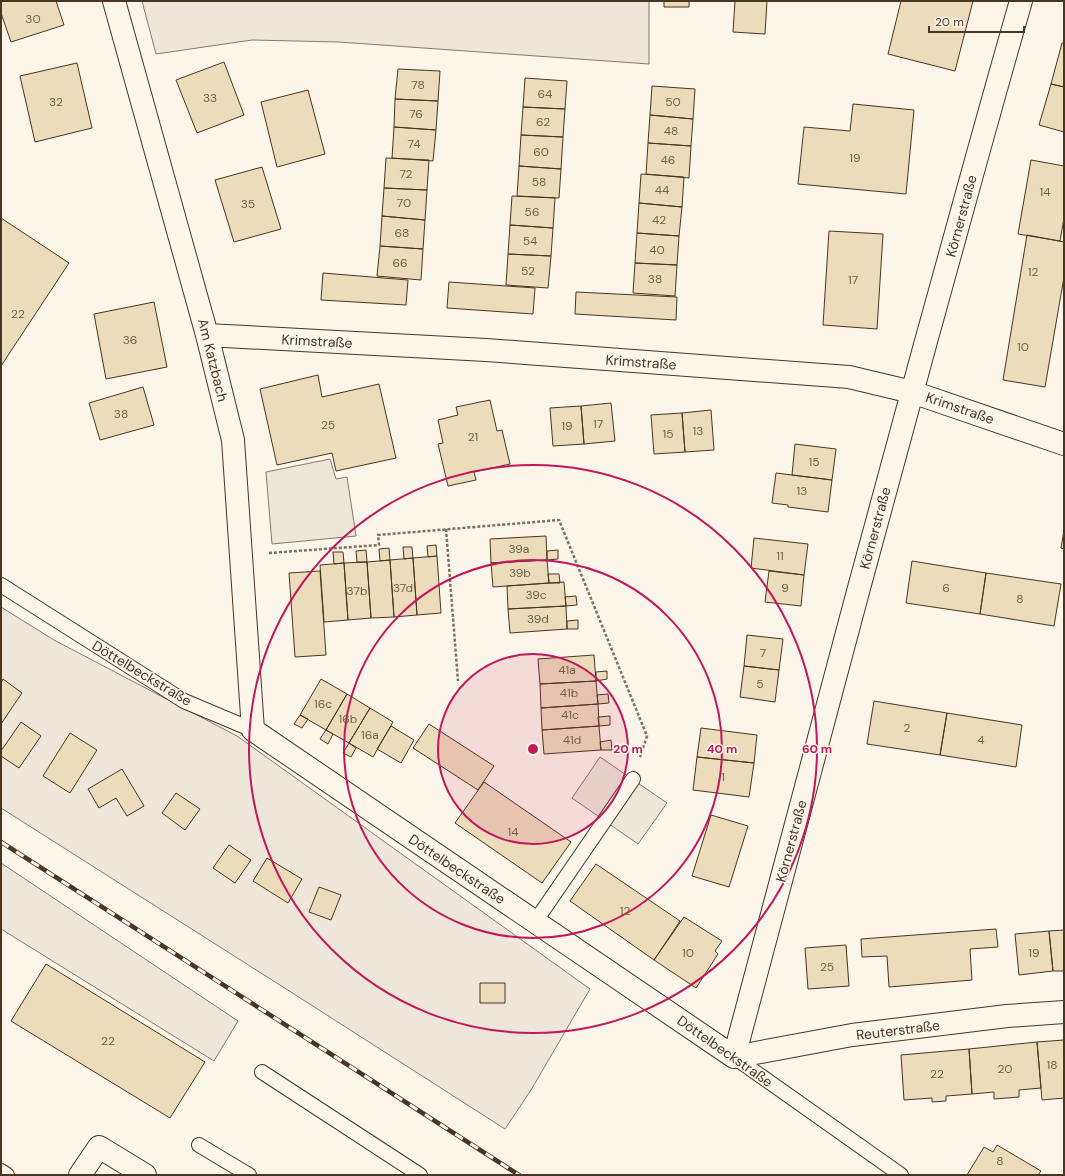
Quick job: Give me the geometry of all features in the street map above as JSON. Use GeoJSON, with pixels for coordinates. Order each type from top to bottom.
{"type":"FeatureCollection","features":[{"type":"Feature","properties":{"kind":"street","name":"Am Katzbach"},"geometry":{"type":"LineString","coordinates":[[114,1],[207,335],[233,440],[253,730]]}},
{"type":"Feature","properties":{"kind":"street","name":"Körnerstraße"},"geometry":{"type":"LineString","coordinates":[[734,1057],[912,392],[1021,1]]}},
{"type":"Feature","properties":{"kind":"street","name":"Krimstraße"},"geometry":{"type":"LineString","coordinates":[[207,335],[486,350],[849,378],[912,392],[1064,444]]}},
{"type":"Feature","properties":{"kind":"street","name":"Döttelbeckstraße"},"geometry":{"type":"LineString","coordinates":[[253,730],[734,1057]]}},
{"type":"Feature","properties":{"kind":"street","name":"Reuterstraße"},"geometry":{"type":"LineString","coordinates":[[734,1057],[852,1035],[1007,1016],[1064,1012]]}},
{"type":"Feature","properties":{"kind":"street"},"geometry":{"type":"LineString","coordinates":[[80,1175],[99,1147],[145,1175]]}},
{"type":"Feature","properties":{"kind":"lane","name":"Döttelbeckstraße"},"geometry":{"type":"LineString","coordinates":[[1,585],[184,700],[253,730]]}},
{"type":"Feature","properties":{"kind":"lane"},"geometry":{"type":"LineString","coordinates":[[535,922],[633,779]]}},
{"type":"Feature","properties":{"kind":"lane","name":"Döttelbeckstraße"},"geometry":{"type":"LineString","coordinates":[[734,1057],[901,1175]]}},
{"type":"Feature","properties":{"kind":"lane"},"geometry":{"type":"LineString","coordinates":[[262,1072],[420,1175]]}},
{"type":"Feature","properties":{"kind":"lane"},"geometry":{"type":"LineString","coordinates":[[199,1144],[249,1175]]}},
{"type":"Feature","properties":{"kind":"lane"},"geometry":{"type":"LineString","coordinates":[[1,1171],[7,1175]]}},
{"type":"Feature","properties":{"kind":"path"},"geometry":{"type":"LineString","coordinates":[[241,555],[379,545],[378,535],[559,520],[647,736],[633,779]]}},
{"type":"Feature","properties":{"kind":"path"},"geometry":{"type":"LineString","coordinates":[[446,529],[458,681]]}},
{"type":"Feature","properties":{"kind":"shaded area"},"geometry":{"type":"Polygon","coordinates":[[[142,1],[649,1],[649,64],[339,42],[252,40],[156,54],[142,1]]]}},
{"type":"Feature","properties":{"kind":"shaded area"},"geometry":{"type":"Polygon","coordinates":[[[330,459],[336,479],[347,477],[356,536],[272,544],[266,472],[330,459]]]}},
{"type":"Feature","properties":{"kind":"shaded area"},"geometry":{"type":"Polygon","coordinates":[[[1,607],[54,640],[237,736],[590,989],[531,1090],[505,1129],[1,808],[1,607]]]}},
{"type":"Feature","properties":{"kind":"shaded area"},"geometry":{"type":"Polygon","coordinates":[[[600,757],[667,803],[638,844],[572,798],[600,757]]]}},
{"type":"Feature","properties":{"kind":"shaded area"},"geometry":{"type":"Polygon","coordinates":[[[1,863],[238,1021],[214,1061],[1,929],[1,863]]]}},
{"type":"Feature","properties":{"kind":"building"},"geometry":{"type":"Polygon","coordinates":[[[1,1],[56,1],[64,25],[11,42],[1,13],[1,1]]]}},
{"type":"Feature","properties":{"kind":"building"},"geometry":{"type":"Polygon","coordinates":[[[664,1],[689,1],[689,7],[664,7],[664,1]]]}},
{"type":"Feature","properties":{"kind":"building"},"geometry":{"type":"Polygon","coordinates":[[[735,1],[767,1],[765,34],[733,32],[735,1]]]}},
{"type":"Feature","properties":{"kind":"building"},"geometry":{"type":"Polygon","coordinates":[[[901,1],[973,1],[955,71],[888,54],[901,1]]]}},
{"type":"Feature","properties":{"kind":"building"},"geometry":{"type":"Polygon","coordinates":[[[1062,43],[1064,43],[1064,87],[1051,84],[1062,43]]]}},
{"type":"Feature","properties":{"kind":"building"},"geometry":{"type":"Polygon","coordinates":[[[224,62],[244,115],[197,133],[176,80],[224,62]]]}},
{"type":"Feature","properties":{"kind":"building"},"geometry":{"type":"Polygon","coordinates":[[[77,63],[92,128],[35,142],[20,76],[77,63]]]}},
{"type":"Feature","properties":{"kind":"building"},"geometry":{"type":"Polygon","coordinates":[[[398,69],[440,71],[438,101],[395,99],[398,69]]]}},
{"type":"Feature","properties":{"kind":"building"},"geometry":{"type":"Polygon","coordinates":[[[525,78],[567,81],[565,109],[523,107],[525,78]]]}},
{"type":"Feature","properties":{"kind":"building"},"geometry":{"type":"Polygon","coordinates":[[[1051,84],[1064,87],[1064,132],[1039,125],[1051,84]]]}},
{"type":"Feature","properties":{"kind":"building"},"geometry":{"type":"Polygon","coordinates":[[[652,86],[695,89],[693,119],[650,115],[652,86]]]}},
{"type":"Feature","properties":{"kind":"building"},"geometry":{"type":"Polygon","coordinates":[[[308,90],[325,154],[277,167],[261,102],[308,90]]]}},
{"type":"Feature","properties":{"kind":"building"},"geometry":{"type":"Polygon","coordinates":[[[395,99],[438,101],[436,130],[394,127],[395,99]]]}},
{"type":"Feature","properties":{"kind":"building"},"geometry":{"type":"Polygon","coordinates":[[[853,104],[914,110],[906,194],[798,184],[804,127],[850,131],[853,104]]]}},
{"type":"Feature","properties":{"kind":"building"},"geometry":{"type":"Polygon","coordinates":[[[523,107],[565,109],[563,137],[521,135],[523,107]]]}},
{"type":"Feature","properties":{"kind":"building"},"geometry":{"type":"Polygon","coordinates":[[[650,115],[693,119],[691,146],[648,143],[650,115]]]}},
{"type":"Feature","properties":{"kind":"building"},"geometry":{"type":"Polygon","coordinates":[[[394,127],[436,130],[433,161],[392,158],[394,127]]]}},
{"type":"Feature","properties":{"kind":"building"},"geometry":{"type":"Polygon","coordinates":[[[521,135],[563,137],[561,169],[519,166],[521,135]]]}},
{"type":"Feature","properties":{"kind":"building"},"geometry":{"type":"Polygon","coordinates":[[[648,143],[691,146],[689,178],[646,174],[648,143]]]}},
{"type":"Feature","properties":{"kind":"building"},"geometry":{"type":"Polygon","coordinates":[[[386,158],[429,160],[427,190],[384,188],[386,158]]]}},
{"type":"Feature","properties":{"kind":"building"},"geometry":{"type":"Polygon","coordinates":[[[1031,160],[1064,166],[1064,218],[1060,241],[1018,234],[1031,160]]]}},
{"type":"Feature","properties":{"kind":"building"},"geometry":{"type":"Polygon","coordinates":[[[519,166],[561,169],[559,198],[517,196],[519,166]]]}},
{"type":"Feature","properties":{"kind":"building"},"geometry":{"type":"Polygon","coordinates":[[[262,167],[281,229],[234,242],[215,180],[262,167]]]}},
{"type":"Feature","properties":{"kind":"building"},"geometry":{"type":"Polygon","coordinates":[[[641,174],[684,177],[682,207],[639,203],[641,174]]]}},
{"type":"Feature","properties":{"kind":"building"},"geometry":{"type":"Polygon","coordinates":[[[384,188],[427,190],[425,220],[382,216],[384,188]]]}},
{"type":"Feature","properties":{"kind":"building"},"geometry":{"type":"Polygon","coordinates":[[[512,196],[555,198],[553,228],[510,225],[512,196]]]}},
{"type":"Feature","properties":{"kind":"building"},"geometry":{"type":"Polygon","coordinates":[[[639,203],[682,207],[679,236],[637,233],[639,203]]]}},
{"type":"Feature","properties":{"kind":"building"},"geometry":{"type":"Polygon","coordinates":[[[382,216],[425,220],[423,249],[380,246],[382,216]]]}},
{"type":"Feature","properties":{"kind":"building"},"geometry":{"type":"Polygon","coordinates":[[[1,218],[69,263],[1,366],[1,218]]]}},
{"type":"Feature","properties":{"kind":"building"},"geometry":{"type":"Polygon","coordinates":[[[510,225],[553,228],[551,256],[508,254],[510,225]]]}},
{"type":"Feature","properties":{"kind":"building"},"geometry":{"type":"Polygon","coordinates":[[[829,231],[883,234],[877,329],[823,325],[829,231]]]}},
{"type":"Feature","properties":{"kind":"building"},"geometry":{"type":"Polygon","coordinates":[[[637,233],[679,236],[677,265],[635,263],[637,233]]]}},
{"type":"Feature","properties":{"kind":"building"},"geometry":{"type":"Polygon","coordinates":[[[1027,235],[1064,242],[1064,277],[1045,387],[1003,380],[1027,235]]]}},
{"type":"Feature","properties":{"kind":"building"},"geometry":{"type":"Polygon","coordinates":[[[380,246],[423,249],[421,280],[377,276],[380,246]]]}},
{"type":"Feature","properties":{"kind":"building"},"geometry":{"type":"Polygon","coordinates":[[[508,254],[551,256],[548,288],[506,285],[508,254]]]}},
{"type":"Feature","properties":{"kind":"building"},"geometry":{"type":"Polygon","coordinates":[[[635,263],[677,265],[675,296],[633,293],[635,263]]]}},
{"type":"Feature","properties":{"kind":"building"},"geometry":{"type":"Polygon","coordinates":[[[323,273],[408,280],[406,305],[321,300],[323,273]]]}},
{"type":"Feature","properties":{"kind":"building"},"geometry":{"type":"Polygon","coordinates":[[[449,282],[535,288],[533,314],[447,308],[449,282]]]}},
{"type":"Feature","properties":{"kind":"building"},"geometry":{"type":"Polygon","coordinates":[[[576,292],[677,297],[676,320],[575,314],[576,292]]]}},
{"type":"Feature","properties":{"kind":"building"},"geometry":{"type":"Polygon","coordinates":[[[154,302],[167,367],[106,379],[94,314],[154,302]]]}},
{"type":"Feature","properties":{"kind":"building"},"geometry":{"type":"Polygon","coordinates":[[[318,375],[322,397],[379,384],[396,458],[336,471],[332,453],[277,465],[260,389],[318,375]]]}},
{"type":"Feature","properties":{"kind":"building"},"geometry":{"type":"Polygon","coordinates":[[[143,387],[154,425],[100,440],[89,403],[143,387]]]}},
{"type":"Feature","properties":{"kind":"building"},"geometry":{"type":"Polygon","coordinates":[[[490,400],[497,431],[502,430],[510,464],[474,472],[476,480],[448,486],[438,444],[443,443],[438,420],[458,415],[456,407],[490,400]]]}},
{"type":"Feature","properties":{"kind":"building"},"geometry":{"type":"Polygon","coordinates":[[[611,403],[615,441],[584,444],[581,406],[611,403]]]}},
{"type":"Feature","properties":{"kind":"building"},"geometry":{"type":"Polygon","coordinates":[[[581,406],[584,444],[553,446],[550,408],[581,406]]]}},
{"type":"Feature","properties":{"kind":"building"},"geometry":{"type":"Polygon","coordinates":[[[711,410],[714,450],[685,452],[682,413],[711,410]]]}},
{"type":"Feature","properties":{"kind":"building"},"geometry":{"type":"Polygon","coordinates":[[[682,413],[685,452],[654,454],[651,415],[682,413]]]}},
{"type":"Feature","properties":{"kind":"building"},"geometry":{"type":"Polygon","coordinates":[[[795,444],[836,449],[832,480],[792,475],[795,444]]]}},
{"type":"Feature","properties":{"kind":"building"},"geometry":{"type":"Polygon","coordinates":[[[776,473],[832,480],[828,512],[788,507],[788,505],[772,503],[776,473]]]}},
{"type":"Feature","properties":{"kind":"building"},"geometry":{"type":"Polygon","coordinates":[[[1064,530],[1064,549],[1061,548],[1064,530]]]}},
{"type":"Feature","properties":{"kind":"building"},"geometry":{"type":"Polygon","coordinates":[[[546,536],[547,560],[491,563],[490,539],[546,536]]]}},
{"type":"Feature","properties":{"kind":"building"},"geometry":{"type":"Polygon","coordinates":[[[754,538],[808,544],[804,575],[751,568],[754,538]]]}},
{"type":"Feature","properties":{"kind":"building"},"geometry":{"type":"Polygon","coordinates":[[[436,545],[437,556],[428,557],[427,546],[436,545]]]}},
{"type":"Feature","properties":{"kind":"building"},"geometry":{"type":"Polygon","coordinates":[[[403,547],[412,547],[413,558],[404,559],[403,547]]]}},
{"type":"Feature","properties":{"kind":"building"},"geometry":{"type":"Polygon","coordinates":[[[389,548],[390,560],[380,561],[379,549],[389,548]]]}},
{"type":"Feature","properties":{"kind":"building"},"geometry":{"type":"Polygon","coordinates":[[[366,550],[367,562],[357,562],[356,551],[366,550]]]}},
{"type":"Feature","properties":{"kind":"building"},"geometry":{"type":"Polygon","coordinates":[[[558,550],[558,559],[547,560],[547,551],[558,550]]]}},
{"type":"Feature","properties":{"kind":"building"},"geometry":{"type":"Polygon","coordinates":[[[333,552],[343,552],[344,563],[334,564],[333,552]]]}},
{"type":"Feature","properties":{"kind":"building"},"geometry":{"type":"Polygon","coordinates":[[[437,556],[441,613],[417,615],[413,558],[437,556]]]}},
{"type":"Feature","properties":{"kind":"building"},"geometry":{"type":"Polygon","coordinates":[[[413,558],[417,615],[394,617],[390,560],[413,558]]]}},
{"type":"Feature","properties":{"kind":"building"},"geometry":{"type":"Polygon","coordinates":[[[390,560],[394,617],[371,618],[367,562],[390,560]]]}},
{"type":"Feature","properties":{"kind":"building"},"geometry":{"type":"Polygon","coordinates":[[[547,560],[549,583],[493,587],[491,563],[547,560]]]}},
{"type":"Feature","properties":{"kind":"building"},"geometry":{"type":"Polygon","coordinates":[[[912,561],[986,573],[980,614],[906,603],[912,561]]]}},
{"type":"Feature","properties":{"kind":"building"},"geometry":{"type":"Polygon","coordinates":[[[367,562],[371,618],[348,620],[344,563],[367,562]]]}},
{"type":"Feature","properties":{"kind":"building"},"geometry":{"type":"Polygon","coordinates":[[[344,563],[348,620],[324,622],[320,565],[344,563]]]}},
{"type":"Feature","properties":{"kind":"building"},"geometry":{"type":"Polygon","coordinates":[[[320,571],[326,655],[295,657],[289,573],[320,571]]]}},
{"type":"Feature","properties":{"kind":"building"},"geometry":{"type":"Polygon","coordinates":[[[769,571],[804,575],[801,606],[765,602],[769,571]]]}},
{"type":"Feature","properties":{"kind":"building"},"geometry":{"type":"Polygon","coordinates":[[[986,573],[1061,584],[1054,626],[980,614],[986,573]]]}},
{"type":"Feature","properties":{"kind":"building"},"geometry":{"type":"Polygon","coordinates":[[[548,574],[559,574],[560,583],[549,583],[548,574]]]}},
{"type":"Feature","properties":{"kind":"building"},"geometry":{"type":"Polygon","coordinates":[[[564,582],[566,606],[508,609],[507,586],[564,582]]]}},
{"type":"Feature","properties":{"kind":"building"},"geometry":{"type":"Polygon","coordinates":[[[576,596],[577,605],[566,606],[565,597],[576,596]]]}},
{"type":"Feature","properties":{"kind":"building"},"geometry":{"type":"Polygon","coordinates":[[[566,606],[567,629],[510,633],[508,609],[566,606]]]}},
{"type":"Feature","properties":{"kind":"building"},"geometry":{"type":"Polygon","coordinates":[[[578,620],[578,629],[567,629],[567,621],[578,620]]]}},
{"type":"Feature","properties":{"kind":"building"},"geometry":{"type":"Polygon","coordinates":[[[747,635],[783,639],[779,670],[744,666],[747,635]]]}},
{"type":"Feature","properties":{"kind":"building"},"geometry":{"type":"Polygon","coordinates":[[[594,655],[596,681],[540,684],[538,659],[594,655]]]}},
{"type":"Feature","properties":{"kind":"building"},"geometry":{"type":"Polygon","coordinates":[[[744,666],[779,670],[775,702],[740,697],[744,666]]]}},
{"type":"Feature","properties":{"kind":"building"},"geometry":{"type":"Polygon","coordinates":[[[607,671],[607,679],[596,681],[596,672],[607,671]]]}},
{"type":"Feature","properties":{"kind":"building"},"geometry":{"type":"Polygon","coordinates":[[[3,679],[22,693],[1,724],[1,683],[3,679]]]}},
{"type":"Feature","properties":{"kind":"building"},"geometry":{"type":"Polygon","coordinates":[[[321,679],[347,694],[326,730],[300,715],[321,679]]]}},
{"type":"Feature","properties":{"kind":"building"},"geometry":{"type":"Polygon","coordinates":[[[596,681],[598,704],[541,708],[540,684],[596,681]]]}},
{"type":"Feature","properties":{"kind":"building"},"geometry":{"type":"Polygon","coordinates":[[[347,694],[370,708],[349,743],[326,730],[347,694]]]}},
{"type":"Feature","properties":{"kind":"building"},"geometry":{"type":"Polygon","coordinates":[[[608,694],[609,703],[598,704],[597,695],[608,694]]]}},
{"type":"Feature","properties":{"kind":"building"},"geometry":{"type":"Polygon","coordinates":[[[874,701],[947,713],[940,755],[867,744],[874,701]]]}},
{"type":"Feature","properties":{"kind":"building"},"geometry":{"type":"Polygon","coordinates":[[[598,704],[599,726],[542,730],[541,708],[598,704]]]}},
{"type":"Feature","properties":{"kind":"building"},"geometry":{"type":"Polygon","coordinates":[[[370,708],[393,722],[373,757],[349,743],[370,708]]]}},
{"type":"Feature","properties":{"kind":"building"},"geometry":{"type":"Polygon","coordinates":[[[947,713],[1022,725],[1016,767],[940,755],[947,713]]]}},
{"type":"Feature","properties":{"kind":"building"},"geometry":{"type":"Polygon","coordinates":[[[300,715],[308,719],[302,728],[294,724],[300,715]]]}},
{"type":"Feature","properties":{"kind":"building"},"geometry":{"type":"Polygon","coordinates":[[[610,716],[610,725],[599,726],[598,717],[610,716]]]}},
{"type":"Feature","properties":{"kind":"building"},"geometry":{"type":"Polygon","coordinates":[[[21,722],[41,736],[19,768],[1,756],[1,751],[21,722]]]}},
{"type":"Feature","properties":{"kind":"building"},"geometry":{"type":"Polygon","coordinates":[[[429,724],[494,766],[478,790],[413,748],[429,724]]]}},
{"type":"Feature","properties":{"kind":"building"},"geometry":{"type":"Polygon","coordinates":[[[391,726],[414,740],[401,763],[377,749],[391,726]]]}},
{"type":"Feature","properties":{"kind":"building"},"geometry":{"type":"Polygon","coordinates":[[[599,726],[601,750],[544,754],[542,730],[599,726]]]}},
{"type":"Feature","properties":{"kind":"building"},"geometry":{"type":"Polygon","coordinates":[[[701,728],[757,735],[754,763],[697,757],[701,728]]]}},
{"type":"Feature","properties":{"kind":"building"},"geometry":{"type":"Polygon","coordinates":[[[326,730],[333,734],[328,744],[320,739],[326,730]]]}},
{"type":"Feature","properties":{"kind":"building"},"geometry":{"type":"Polygon","coordinates":[[[70,733],[97,750],[70,793],[43,776],[70,733]]]}},
{"type":"Feature","properties":{"kind":"building"},"geometry":{"type":"Polygon","coordinates":[[[611,740],[612,750],[601,750],[600,742],[611,740]]]}},
{"type":"Feature","properties":{"kind":"building"},"geometry":{"type":"Polygon","coordinates":[[[349,743],[356,748],[351,757],[343,753],[349,743]]]}},
{"type":"Feature","properties":{"kind":"building"},"geometry":{"type":"Polygon","coordinates":[[[697,757],[754,763],[749,797],[693,790],[697,757]]]}},
{"type":"Feature","properties":{"kind":"building"},"geometry":{"type":"Polygon","coordinates":[[[122,769],[144,806],[127,816],[116,798],[99,808],[88,789],[122,769]]]}},
{"type":"Feature","properties":{"kind":"building"},"geometry":{"type":"Polygon","coordinates":[[[484,782],[571,842],[542,883],[455,823],[484,782]]]}},
{"type":"Feature","properties":{"kind":"building"},"geometry":{"type":"Polygon","coordinates":[[[176,793],[200,809],[185,830],[162,813],[176,793]]]}},
{"type":"Feature","properties":{"kind":"building"},"geometry":{"type":"Polygon","coordinates":[[[711,815],[748,826],[729,887],[692,876],[711,815]]]}},
{"type":"Feature","properties":{"kind":"building"},"geometry":{"type":"Polygon","coordinates":[[[229,845],[251,860],[235,883],[213,868],[229,845]]]}},
{"type":"Feature","properties":{"kind":"building"},"geometry":{"type":"Polygon","coordinates":[[[267,858],[302,879],[288,903],[253,881],[267,858]]]}},
{"type":"Feature","properties":{"kind":"building"},"geometry":{"type":"Polygon","coordinates":[[[596,864],[680,921],[654,960],[570,901],[596,864]]]}},
{"type":"Feature","properties":{"kind":"building"},"geometry":{"type":"Polygon","coordinates":[[[319,887],[341,895],[331,920],[309,912],[319,887]]]}},
{"type":"Feature","properties":{"kind":"building"},"geometry":{"type":"Polygon","coordinates":[[[684,917],[722,941],[715,951],[718,954],[696,988],[654,960],[684,917]]]}},
{"type":"Feature","properties":{"kind":"building"},"geometry":{"type":"Polygon","coordinates":[[[996,929],[998,947],[970,949],[972,980],[889,987],[887,956],[862,957],[861,939],[996,929]]]}},
{"type":"Feature","properties":{"kind":"building"},"geometry":{"type":"Polygon","coordinates":[[[1064,930],[1064,971],[1053,971],[1049,931],[1064,930]]]}},
{"type":"Feature","properties":{"kind":"building"},"geometry":{"type":"Polygon","coordinates":[[[1049,931],[1053,971],[1019,975],[1015,934],[1049,931]]]}},
{"type":"Feature","properties":{"kind":"building"},"geometry":{"type":"Polygon","coordinates":[[[846,945],[849,986],[808,989],[805,948],[846,945]]]}},
{"type":"Feature","properties":{"kind":"building"},"geometry":{"type":"Polygon","coordinates":[[[46,964],[205,1062],[170,1118],[11,1021],[46,964]]]}},
{"type":"Feature","properties":{"kind":"building"},"geometry":{"type":"Polygon","coordinates":[[[480,983],[505,983],[505,1003],[480,1003],[480,983]]]}},
{"type":"Feature","properties":{"kind":"building"},"geometry":{"type":"Polygon","coordinates":[[[1064,1040],[1064,1098],[1042,1100],[1037,1042],[1064,1040]]]}},
{"type":"Feature","properties":{"kind":"building"},"geometry":{"type":"Polygon","coordinates":[[[1037,1042],[1041,1088],[1019,1090],[1019,1097],[994,1099],[994,1092],[972,1094],[969,1049],[1037,1042]]]}},
{"type":"Feature","properties":{"kind":"building"},"geometry":{"type":"Polygon","coordinates":[[[969,1049],[972,1094],[946,1096],[946,1101],[932,1102],[932,1098],[904,1100],[901,1055],[969,1049]]]}},
{"type":"Feature","properties":{"kind":"building"},"geometry":{"type":"Polygon","coordinates":[[[997,1145],[1041,1171],[1038,1175],[967,1175],[984,1147],[993,1152],[997,1145]]]}},
{"type":"Feature","properties":{"kind":"railway"},"geometry":{"type":"LineString","coordinates":[[1,842],[519,1175]]}}]}
